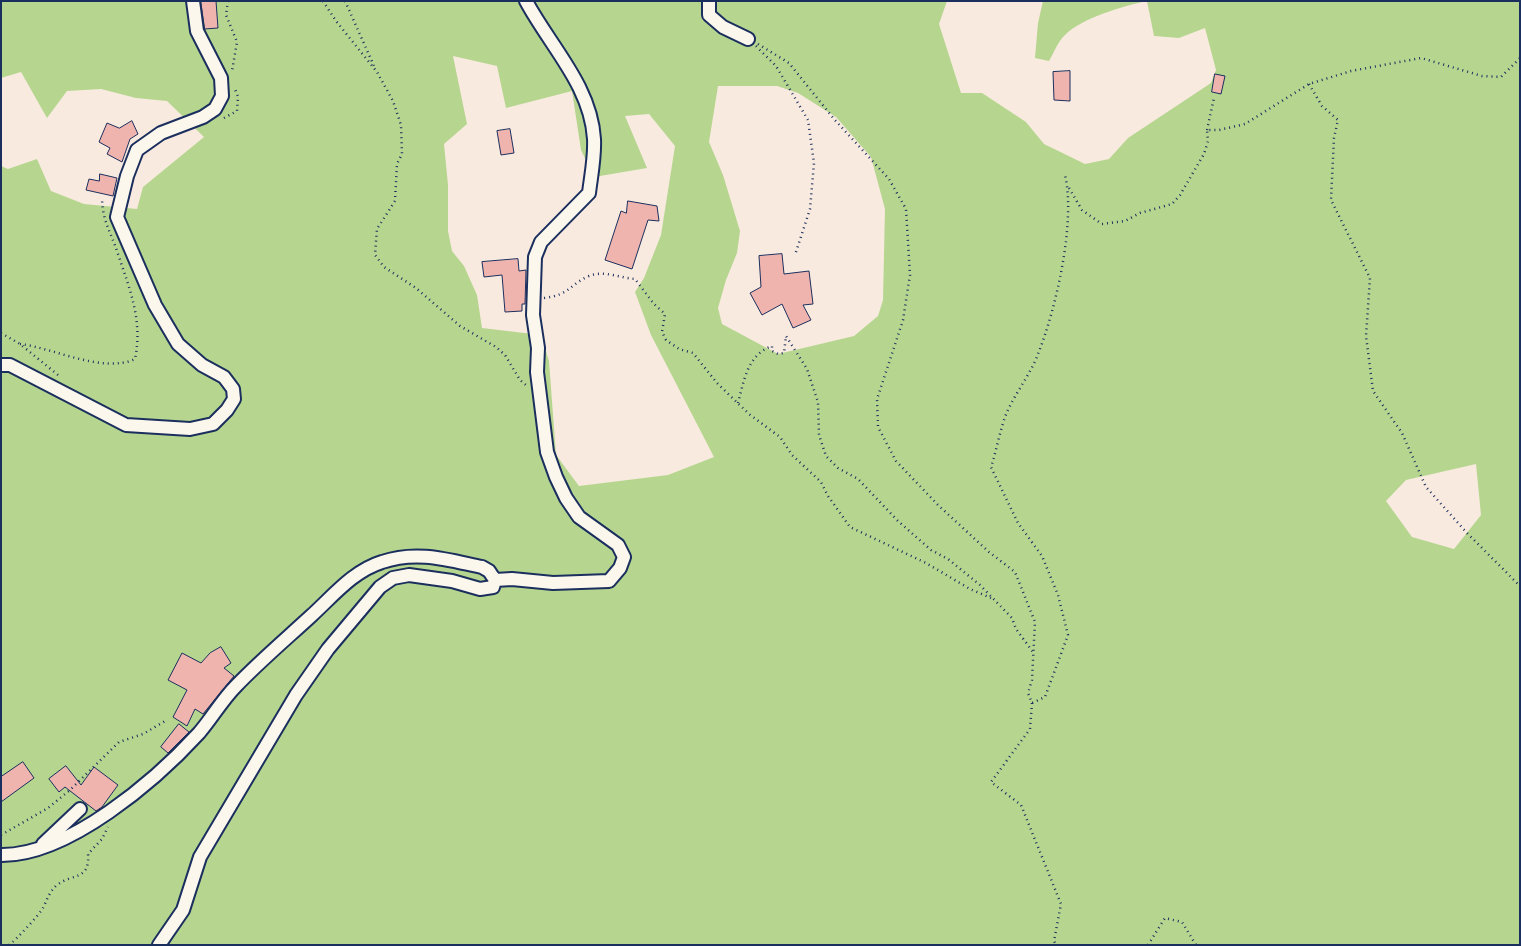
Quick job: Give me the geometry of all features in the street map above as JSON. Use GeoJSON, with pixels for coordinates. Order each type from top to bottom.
{"type":"FeatureCollection","features":[{"type":"Feature","properties":{"kind":"street"},"geometry":{"type":"LineString","coordinates":[[1,365],[10,364],[126,425],[190,429],[213,424],[227,410],[234,399],[233,389],[224,377],[202,365],[178,344],[155,305],[117,217],[127,176],[137,150],[160,133],[203,117],[215,109],[222,96],[221,78],[197,31],[193,1]]}},
{"type":"Feature","properties":{"kind":"street"},"geometry":{"type":"LineString","coordinates":[[495,580],[512,579],[552,583],[609,581],[620,568],[624,557],[618,545],[580,517],[566,498],[547,452],[537,372],[538,348],[534,302],[535,257],[541,242],[589,193],[594,139],[586,104],[573,75],[526,1]]}},
{"type":"Feature","properties":{"kind":"street"},"geometry":{"type":"LineString","coordinates":[[709,1],[709,15],[724,27],[748,39]]}},
{"type":"Feature","properties":{"kind":"street"},"geometry":{"type":"LineString","coordinates":[[1,855],[13,856],[72,835],[139,789],[174,759],[199,732],[234,687],[273,648],[350,580],[367,568],[397,558],[426,555],[482,568],[488,571],[495,580]]}},
{"type":"Feature","properties":{"kind":"street"},"geometry":{"type":"LineString","coordinates":[[158,945],[183,910],[200,857],[296,695],[328,649],[380,587],[393,578],[409,575],[452,581],[480,589],[493,587],[495,580]]}},
{"type":"Feature","properties":{"kind":"street"},"geometry":{"type":"LineString","coordinates":[[37,849],[80,809]]}},
{"type":"Feature","properties":{"kind":"path"},"geometry":{"type":"LineString","coordinates":[[323,1],[336,21],[377,72]]}},
{"type":"Feature","properties":{"kind":"path"},"geometry":{"type":"LineString","coordinates":[[345,1],[361,41],[392,101],[401,125],[402,154],[397,164],[395,201],[377,230],[375,255],[384,267],[416,288],[460,326],[496,347],[505,355],[520,380],[531,389],[541,392]]}},
{"type":"Feature","properties":{"kind":"path"},"geometry":{"type":"LineString","coordinates":[[748,39],[776,66],[808,120],[814,162],[810,210],[795,255]]}},
{"type":"Feature","properties":{"kind":"path"},"geometry":{"type":"LineString","coordinates":[[748,39],[789,63],[834,119],[889,178],[906,209],[910,275],[903,320],[877,400],[878,427],[896,461],[938,505],[989,552],[1015,572],[1035,622],[1034,653],[1028,692],[1032,703],[1030,729],[991,782],[1020,805],[1061,904],[1054,941],[1056,945]]}},
{"type":"Feature","properties":{"kind":"path"},"geometry":{"type":"LineString","coordinates":[[1207,130],[1219,130],[1246,124],[1309,84],[1351,71],[1421,58],[1482,76],[1501,76],[1520,58]]}},
{"type":"Feature","properties":{"kind":"path"},"geometry":{"type":"LineString","coordinates":[[1309,84],[1322,106],[1338,120],[1334,138],[1331,200],[1370,278],[1366,336],[1373,391],[1402,432],[1426,487],[1467,534],[1520,586]]}},
{"type":"Feature","properties":{"kind":"path"},"geometry":{"type":"LineString","coordinates":[[1068,187],[1082,210],[1102,224],[1125,221],[1172,204],[1180,196],[1204,154],[1208,141],[1207,130],[1214,98]]}},
{"type":"Feature","properties":{"kind":"path"},"geometry":{"type":"LineString","coordinates":[[1032,703],[1045,697],[1068,635],[1058,595],[1042,556],[1018,523],[992,467],[1007,411],[1038,354],[1050,316],[1066,234],[1069,207],[1065,175]]}},
{"type":"Feature","properties":{"kind":"path"},"geometry":{"type":"LineString","coordinates":[[20,344],[42,347],[112,365],[125,364],[135,359],[139,339],[136,309],[103,219],[102,199]]}},
{"type":"Feature","properties":{"kind":"path"},"geometry":{"type":"LineString","coordinates":[[534,302],[558,296],[571,290],[590,276],[610,274],[635,279],[654,304],[666,314],[662,332],[666,340],[679,349],[694,353],[717,383],[738,403],[780,437],[792,455],[821,482],[828,496],[850,527],[926,563],[991,598]]}},
{"type":"Feature","properties":{"kind":"path"},"geometry":{"type":"LineString","coordinates":[[1,333],[20,344],[58,375]]}},
{"type":"Feature","properties":{"kind":"path"},"geometry":{"type":"LineString","coordinates":[[738,403],[744,374],[757,355],[772,346],[772,351],[778,354],[784,353],[786,336],[807,369],[818,402],[818,435],[826,456],[838,468],[858,480],[898,521],[931,550],[948,559],[991,598],[1012,618],[1016,629],[1034,653]]}},
{"type":"Feature","properties":{"kind":"path"},"geometry":{"type":"LineString","coordinates":[[1,835],[48,808],[119,742],[143,734],[167,720]]}},
{"type":"Feature","properties":{"kind":"path"},"geometry":{"type":"LineString","coordinates":[[9,945],[42,909],[47,897],[57,885],[83,873],[89,864],[88,854],[102,839],[111,822]]}},
{"type":"Feature","properties":{"kind":"path"},"geometry":{"type":"LineString","coordinates":[[1148,945],[1165,918],[1182,922],[1196,945]]}},
{"type":"Feature","properties":{"kind":"green space"},"geometry":{"type":"Polygon","coordinates":[[[1,1],[947,1],[939,24],[961,93],[982,93],[1026,122],[1044,144],[1085,164],[1109,159],[1128,138],[1211,83],[1216,70],[1205,28],[1179,38],[1154,36],[1147,1],[1520,1],[1520,945],[1,945],[1,166],[8,169],[37,159],[51,191],[84,204],[137,209],[143,187],[204,137],[167,101],[136,98],[101,89],[67,91],[47,118],[21,72],[1,78],[1,1]],[[453,56],[467,124],[444,144],[448,185],[448,231],[452,251],[464,266],[477,295],[482,328],[541,335],[549,361],[556,455],[579,486],[668,475],[714,457],[651,335],[635,292],[644,278],[661,235],[675,146],[649,114],[625,116],[647,168],[594,177],[581,150],[572,91],[506,108],[497,66],[453,56]],[[718,86],[709,142],[723,175],[740,231],[737,253],[726,280],[718,308],[722,324],[778,354],[854,336],[878,316],[883,300],[885,209],[871,157],[836,117],[798,93],[777,86],[718,86]],[[1476,464],[1406,480],[1386,501],[1412,537],[1454,549],[1481,515],[1476,464]]]}},
{"type":"Feature","properties":{"kind":"green space"},"geometry":{"type":"Polygon","coordinates":[[[1043,1],[1147,1],[1115,9],[1092,18],[1072,29],[1058,44],[1049,61],[1035,58],[1038,23],[1043,1]]]}},
{"type":"Feature","properties":{"kind":"building"},"geometry":{"type":"Polygon","coordinates":[[[201,1],[216,1],[218,28],[205,29],[201,1]]]}},
{"type":"Feature","properties":{"kind":"building"},"geometry":{"type":"Polygon","coordinates":[[[1070,71],[1070,101],[1054,100],[1053,72],[1070,71]]]}},
{"type":"Feature","properties":{"kind":"building"},"geometry":{"type":"Polygon","coordinates":[[[1215,74],[1225,76],[1221,94],[1212,92],[1215,74]]]}},
{"type":"Feature","properties":{"kind":"building"},"geometry":{"type":"Polygon","coordinates":[[[132,121],[138,134],[130,139],[122,162],[107,154],[110,148],[99,142],[107,123],[119,128],[132,121]]]}},
{"type":"Feature","properties":{"kind":"building"},"geometry":{"type":"Polygon","coordinates":[[[510,129],[514,153],[501,155],[497,131],[510,129]]]}},
{"type":"Feature","properties":{"kind":"building"},"geometry":{"type":"Polygon","coordinates":[[[100,174],[117,178],[113,196],[86,190],[89,179],[99,181],[100,174]]]}},
{"type":"Feature","properties":{"kind":"building"},"geometry":{"type":"Polygon","coordinates":[[[628,201],[657,206],[659,221],[648,220],[632,269],[605,260],[621,211],[626,213],[628,201]]]}},
{"type":"Feature","properties":{"kind":"building"},"geometry":{"type":"Polygon","coordinates":[[[782,254],[784,274],[809,271],[813,304],[803,305],[811,320],[793,328],[782,304],[762,315],[750,293],[761,287],[759,256],[782,254]]]}},
{"type":"Feature","properties":{"kind":"building"},"geometry":{"type":"Polygon","coordinates":[[[518,259],[519,271],[526,270],[525,304],[522,304],[522,311],[505,312],[502,275],[484,277],[482,262],[518,259]]]}},
{"type":"Feature","properties":{"kind":"building"},"geometry":{"type":"Polygon","coordinates":[[[221,647],[231,663],[224,668],[234,676],[203,714],[195,709],[187,726],[173,717],[187,690],[168,680],[182,653],[201,663],[210,653],[221,647]]]}},
{"type":"Feature","properties":{"kind":"building"},"geometry":{"type":"Polygon","coordinates":[[[179,724],[189,732],[168,753],[161,747],[179,724]]]}},
{"type":"Feature","properties":{"kind":"building"},"geometry":{"type":"Polygon","coordinates":[[[23,762],[34,778],[1,802],[1,777],[23,762]]]}},
{"type":"Feature","properties":{"kind":"building"},"geometry":{"type":"Polygon","coordinates":[[[66,766],[81,785],[94,767],[118,785],[102,807],[96,811],[65,787],[59,792],[49,779],[66,766]]]}}]}
